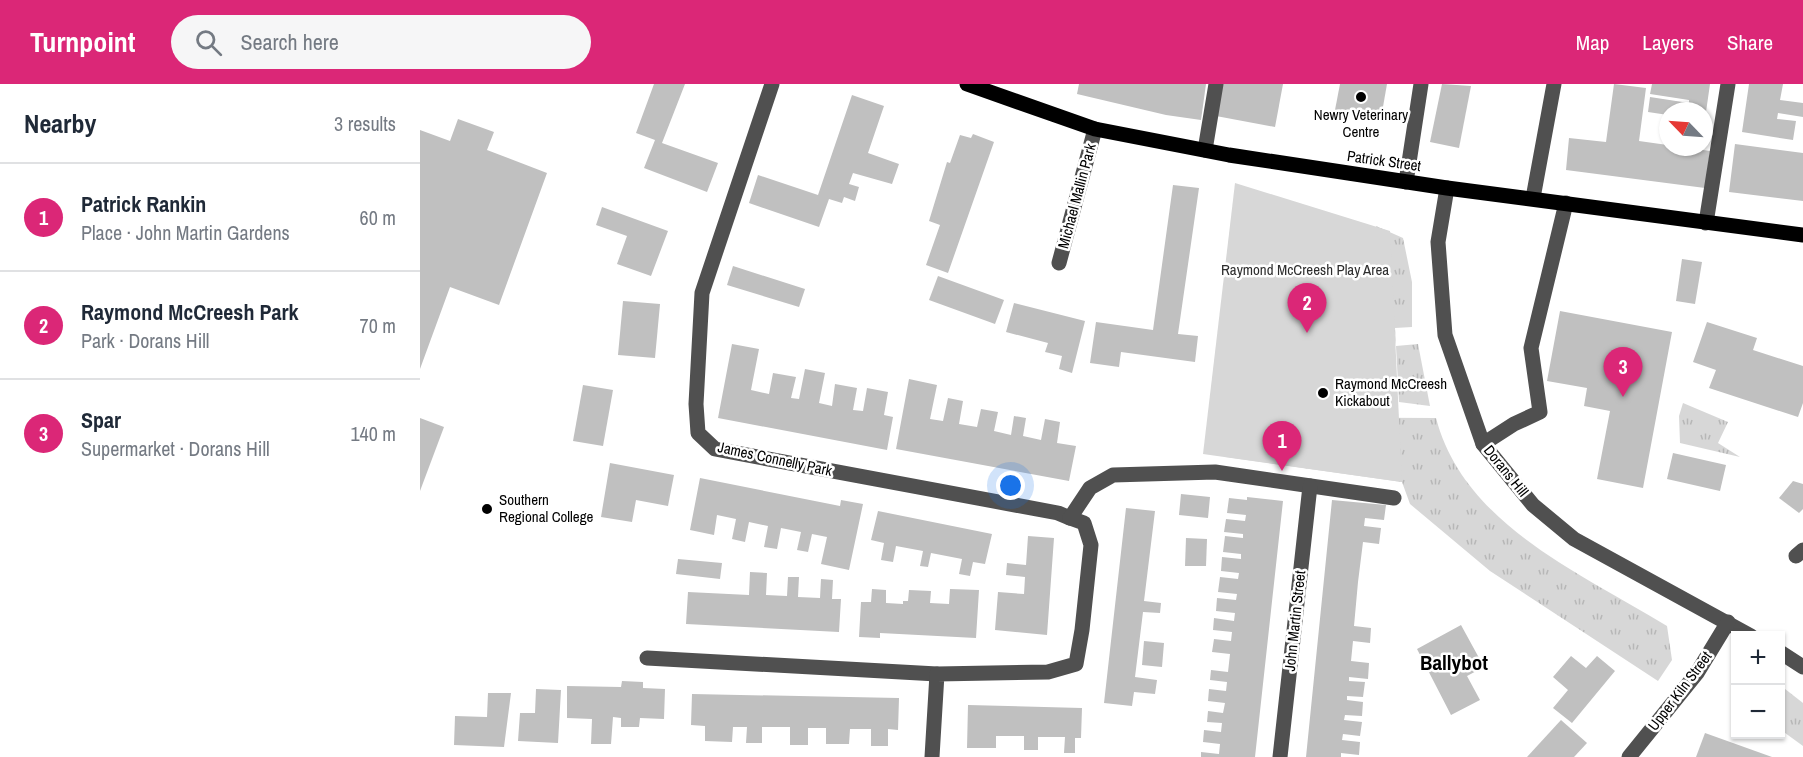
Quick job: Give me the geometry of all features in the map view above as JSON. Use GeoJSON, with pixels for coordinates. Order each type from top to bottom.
{"type":"FeatureCollection","features":[{"type":"Feature","properties":{"kind":"main road","name":"Patrick Street"},"geometry":{"type":"LineString","coordinates":[[967,84],[1095,129],[1205,150],[1447,188],[1803,235]]}},
{"type":"Feature","properties":{"kind":"street","name":"James Connelly Park"},"geometry":{"type":"LineString","coordinates":[[772,84],[702,293],[696,404],[698,433],[714,449],[1058,513],[1070,518]]}},
{"type":"Feature","properties":{"kind":"street"},"geometry":{"type":"LineString","coordinates":[[1205,150],[1215,84]]}},
{"type":"Feature","properties":{"kind":"street"},"geometry":{"type":"LineString","coordinates":[[1406,182],[1421,84]]}},
{"type":"Feature","properties":{"kind":"street"},"geometry":{"type":"LineString","coordinates":[[1533,198],[1554,84]]}},
{"type":"Feature","properties":{"kind":"street"},"geometry":{"type":"LineString","coordinates":[[1706,223],[1728,84]]}},
{"type":"Feature","properties":{"kind":"street","name":"Michael Mallin Park"},"geometry":{"type":"LineString","coordinates":[[1059,263],[1095,129]]}},
{"type":"Feature","properties":{"kind":"street","name":"Dorans Hill"},"geometry":{"type":"LineString","coordinates":[[1447,188],[1438,242],[1439,286],[1445,335],[1460,385],[1483,444],[1533,505],[1574,539],[1743,631]]}},
{"type":"Feature","properties":{"kind":"street"},"geometry":{"type":"LineString","coordinates":[[1483,444],[1514,424],[1540,412],[1531,348],[1566,202]]}},
{"type":"Feature","properties":{"kind":"street"},"geometry":{"type":"LineString","coordinates":[[647,658],[937,674],[1048,672],[1076,664],[1083,630],[1091,545],[1084,523],[1070,518],[1090,488],[1113,475],[1215,472],[1394,498]]}},
{"type":"Feature","properties":{"kind":"street","name":"John Martin Street"},"geometry":{"type":"LineString","coordinates":[[1280,757],[1310,486]]}},
{"type":"Feature","properties":{"kind":"street","name":"Upper Kiln Street"},"geometry":{"type":"LineString","coordinates":[[1629,757],[1697,673],[1728,622]]}},
{"type":"Feature","properties":{"kind":"street"},"geometry":{"type":"LineString","coordinates":[[1785,655],[1803,667]]}},
{"type":"Feature","properties":{"kind":"street"},"geometry":{"type":"LineString","coordinates":[[932,757],[937,674]]}},
{"type":"Feature","properties":{"kind":"green space","name":"Raymond McCreesh Play Area"},"geometry":{"type":"Polygon","coordinates":[[[1235,183],[1390,231],[1402,482],[1203,454],[1235,183]]]}},
{"type":"Feature","properties":{"kind":"green space"},"geometry":{"type":"Polygon","coordinates":[[[1376,226],[1403,238],[1412,282],[1412,327],[1395,328],[1396,346],[1376,226]]]}},
{"type":"Feature","properties":{"kind":"green space"},"geometry":{"type":"Polygon","coordinates":[[[1418,344],[1430,406],[1399,402],[1396,346],[1418,344]]]}},
{"type":"Feature","properties":{"kind":"green space"},"geometry":{"type":"Polygon","coordinates":[[[1683,403],[1728,422],[1718,443],[1740,457],[1680,443],[1679,416],[1683,403]]]}},
{"type":"Feature","properties":{"kind":"green space"},"geometry":{"type":"Polygon","coordinates":[[[1231,417],[1436,418],[1450,455],[1472,488],[1499,517],[1564,565],[1667,626],[1672,660],[1658,681],[1490,571],[1410,504],[1402,482],[1226,457],[1231,417]]]}},
{"type":"Feature","properties":{"kind":"green space"},"geometry":{"type":"Polygon","coordinates":[[[1785,689],[1803,703],[1803,746],[1785,733],[1785,689]]]}},
{"type":"Feature","properties":{"kind":"building"},"geometry":{"type":"Polygon","coordinates":[[[654,84],[685,84],[662,143],[718,163],[707,192],[644,168],[655,140],[636,133],[654,84]]]}},
{"type":"Feature","properties":{"kind":"building"},"geometry":{"type":"Polygon","coordinates":[[[1079,84],[1206,84],[1201,120],[1166,115],[1077,94],[1079,84]]]}},
{"type":"Feature","properties":{"kind":"building"},"geometry":{"type":"Polygon","coordinates":[[[1222,84],[1283,84],[1275,127],[1216,116],[1222,84]]]}},
{"type":"Feature","properties":{"kind":"building","name":"Newry Veterinary Centre"},"geometry":{"type":"Polygon","coordinates":[[[1340,84],[1387,84],[1381,118],[1335,110],[1340,84]]]}},
{"type":"Feature","properties":{"kind":"building"},"geometry":{"type":"Polygon","coordinates":[[[1442,84],[1471,86],[1459,148],[1430,142],[1442,84]]]}},
{"type":"Feature","properties":{"kind":"building"},"geometry":{"type":"Polygon","coordinates":[[[1614,84],[1646,88],[1639,141],[1659,144],[1659,156],[1709,156],[1705,188],[1566,170],[1569,138],[1606,142],[1614,84]]]}},
{"type":"Feature","properties":{"kind":"building"},"geometry":{"type":"Polygon","coordinates":[[[1652,84],[1710,84],[1707,102],[1689,102],[1689,100],[1650,94],[1652,84]]]}},
{"type":"Feature","properties":{"kind":"building"},"geometry":{"type":"Polygon","coordinates":[[[1749,84],[1783,84],[1780,100],[1803,103],[1803,117],[1778,113],[1777,119],[1796,121],[1793,140],[1742,132],[1749,84]]]}},
{"type":"Feature","properties":{"kind":"building"},"geometry":{"type":"Polygon","coordinates":[[[852,95],[884,106],[868,153],[899,164],[892,184],[853,173],[849,184],[859,187],[855,201],[844,197],[842,203],[829,199],[819,227],[749,203],[758,175],[818,195],[852,95]]]}},
{"type":"Feature","properties":{"kind":"building"},"geometry":{"type":"Polygon","coordinates":[[[1650,97],[1682,102],[1659,102],[1659,114],[1648,112],[1650,97]]]}},
{"type":"Feature","properties":{"kind":"building"},"geometry":{"type":"Polygon","coordinates":[[[458,119],[494,132],[487,150],[547,173],[499,305],[450,287],[420,369],[420,130],[450,141],[458,119]]]}},
{"type":"Feature","properties":{"kind":"building"},"geometry":{"type":"Polygon","coordinates":[[[973,134],[994,142],[948,273],[926,265],[940,225],[929,221],[947,162],[950,163],[960,135],[971,138],[973,134]]]}},
{"type":"Feature","properties":{"kind":"building"},"geometry":{"type":"Polygon","coordinates":[[[1735,144],[1803,153],[1803,201],[1729,192],[1735,144]]]}},
{"type":"Feature","properties":{"kind":"building"},"geometry":{"type":"Polygon","coordinates":[[[1173,185],[1199,188],[1178,334],[1198,336],[1195,362],[1121,352],[1119,367],[1090,363],[1096,322],[1153,330],[1173,185]]]}},
{"type":"Feature","properties":{"kind":"building"},"geometry":{"type":"Polygon","coordinates":[[[602,207],[668,231],[651,276],[617,264],[627,236],[596,225],[602,207]]]}},
{"type":"Feature","properties":{"kind":"building"},"geometry":{"type":"Polygon","coordinates":[[[1682,259],[1702,262],[1695,304],[1676,301],[1682,259]]]}},
{"type":"Feature","properties":{"kind":"building"},"geometry":{"type":"Polygon","coordinates":[[[733,266],[805,289],[799,307],[727,285],[733,266]]]}},
{"type":"Feature","properties":{"kind":"building"},"geometry":{"type":"Polygon","coordinates":[[[938,276],[1004,300],[995,324],[929,300],[938,276]]]}},
{"type":"Feature","properties":{"kind":"building"},"geometry":{"type":"Polygon","coordinates":[[[623,301],[660,304],[655,358],[618,355],[623,301]]]}},
{"type":"Feature","properties":{"kind":"building"},"geometry":{"type":"Polygon","coordinates":[[[1014,303],[1085,321],[1072,373],[1059,369],[1062,356],[1045,352],[1048,343],[1006,332],[1014,303]]]}},
{"type":"Feature","properties":{"kind":"building"},"geometry":{"type":"Polygon","coordinates":[[[1560,311],[1672,332],[1643,488],[1597,479],[1610,411],[1584,406],[1587,388],[1547,381],[1560,311]]]}},
{"type":"Feature","properties":{"kind":"building"},"geometry":{"type":"Polygon","coordinates":[[[1707,322],[1757,338],[1753,350],[1803,366],[1803,403],[1798,417],[1709,388],[1716,370],[1693,362],[1707,322]]]}},
{"type":"Feature","properties":{"kind":"building"},"geometry":{"type":"Polygon","coordinates":[[[732,344],[759,349],[751,390],[769,394],[773,373],[796,377],[791,398],[799,399],[805,369],[825,373],[819,403],[832,406],[835,384],[857,388],[853,410],[863,411],[867,388],[888,392],[884,415],[893,417],[887,450],[718,418],[732,344]]]}},
{"type":"Feature","properties":{"kind":"building"},"geometry":{"type":"Polygon","coordinates":[[[909,379],[937,385],[930,419],[943,421],[948,398],[963,401],[959,424],[977,427],[981,409],[998,412],[994,431],[1011,435],[1014,416],[1026,418],[1023,436],[1041,440],[1045,419],[1060,422],[1057,443],[1076,446],[1069,481],[896,449],[909,379]]]}},
{"type":"Feature","properties":{"kind":"building"},"geometry":{"type":"Polygon","coordinates":[[[583,385],[613,390],[603,446],[573,441],[583,385]]]}},
{"type":"Feature","properties":{"kind":"building"},"geometry":{"type":"Polygon","coordinates":[[[420,418],[444,427],[420,491],[420,418]]]}},
{"type":"Feature","properties":{"kind":"building"},"geometry":{"type":"Polygon","coordinates":[[[1673,453],[1726,465],[1720,491],[1667,479],[1673,453]]]}},
{"type":"Feature","properties":{"kind":"building"},"geometry":{"type":"Polygon","coordinates":[[[610,463],[674,475],[668,506],[636,500],[632,522],[601,517],[610,463]]]}},
{"type":"Feature","properties":{"kind":"building"},"geometry":{"type":"Polygon","coordinates":[[[700,478],[840,506],[841,500],[863,504],[849,570],[821,564],[827,537],[812,534],[808,552],[797,550],[801,532],[781,528],[777,549],[764,547],[768,526],[749,522],[745,542],[732,539],[736,519],[717,515],[714,535],[690,530],[700,478]]]}},
{"type":"Feature","properties":{"kind":"building"},"geometry":{"type":"Polygon","coordinates":[[[1793,481],[1803,484],[1803,509],[1799,513],[1779,498],[1793,481]]]}},
{"type":"Feature","properties":{"kind":"building"},"geometry":{"type":"Polygon","coordinates":[[[1181,494],[1210,497],[1208,518],[1179,515],[1181,494]]]}},
{"type":"Feature","properties":{"kind":"building"},"geometry":{"type":"Polygon","coordinates":[[[1247,497],[1283,501],[1255,757],[1201,757],[1201,752],[1219,754],[1220,744],[1203,742],[1204,730],[1221,732],[1222,723],[1207,722],[1208,711],[1223,713],[1225,703],[1208,701],[1209,689],[1226,691],[1227,682],[1210,680],[1211,670],[1228,672],[1230,654],[1212,652],[1214,639],[1231,641],[1232,632],[1213,630],[1214,618],[1234,621],[1235,613],[1216,611],[1217,598],[1236,600],[1237,594],[1218,592],[1220,577],[1238,579],[1239,573],[1221,571],[1222,557],[1241,559],[1241,554],[1223,552],[1225,536],[1243,538],[1243,534],[1224,532],[1226,519],[1245,521],[1246,515],[1227,513],[1229,498],[1247,500],[1247,497]]]}},
{"type":"Feature","properties":{"kind":"building"},"geometry":{"type":"Polygon","coordinates":[[[1332,500],[1386,505],[1384,520],[1365,518],[1364,526],[1381,528],[1379,544],[1363,542],[1354,626],[1371,628],[1370,643],[1353,641],[1351,661],[1369,663],[1368,679],[1349,677],[1349,681],[1365,682],[1363,697],[1347,696],[1347,700],[1363,702],[1362,716],[1345,715],[1344,720],[1362,722],[1360,736],[1343,734],[1342,740],[1360,742],[1359,755],[1341,753],[1341,757],[1306,757],[1332,500]]]}},
{"type":"Feature","properties":{"kind":"building"},"geometry":{"type":"Polygon","coordinates":[[[1126,508],[1155,511],[1144,601],[1161,603],[1160,613],[1143,612],[1135,677],[1157,680],[1155,694],[1134,692],[1132,706],[1104,703],[1126,508]]]}},
{"type":"Feature","properties":{"kind":"building"},"geometry":{"type":"Polygon","coordinates":[[[878,511],[992,534],[985,564],[973,562],[970,576],[959,574],[962,559],[931,553],[928,567],[920,566],[923,551],[896,546],[893,562],[881,560],[884,543],[871,540],[878,511]]]}},
{"type":"Feature","properties":{"kind":"building"},"geometry":{"type":"Polygon","coordinates":[[[1028,536],[1054,538],[1047,635],[995,630],[998,592],[1024,594],[1025,577],[1006,575],[1007,563],[1026,565],[1028,536]]]}},
{"type":"Feature","properties":{"kind":"building"},"geometry":{"type":"Polygon","coordinates":[[[1186,538],[1207,539],[1206,566],[1185,566],[1186,538]]]}},
{"type":"Feature","properties":{"kind":"building"},"geometry":{"type":"Polygon","coordinates":[[[678,559],[722,563],[720,579],[676,574],[678,559]]]}},
{"type":"Feature","properties":{"kind":"building"},"geometry":{"type":"Polygon","coordinates":[[[750,572],[767,573],[766,595],[787,596],[788,577],[799,577],[798,597],[820,598],[821,579],[833,580],[832,599],[841,599],[839,632],[686,624],[688,592],[749,595],[750,572]]]}},
{"type":"Feature","properties":{"kind":"building"},"geometry":{"type":"Polygon","coordinates":[[[872,589],[886,590],[886,603],[903,604],[903,601],[908,601],[909,590],[931,591],[930,603],[949,604],[950,589],[979,590],[976,638],[880,633],[880,638],[859,637],[861,602],[871,602],[872,589]]]}},
{"type":"Feature","properties":{"kind":"building"},"geometry":{"type":"Polygon","coordinates":[[[1461,625],[1484,667],[1467,676],[1480,700],[1451,715],[1417,649],[1461,625]]]}},
{"type":"Feature","properties":{"kind":"building"},"geometry":{"type":"Polygon","coordinates":[[[1144,641],[1164,643],[1162,667],[1142,665],[1144,641]]]}},
{"type":"Feature","properties":{"kind":"building"},"geometry":{"type":"Polygon","coordinates":[[[1571,656],[1586,668],[1597,656],[1615,671],[1572,723],[1553,708],[1568,690],[1553,677],[1571,656]]]}},
{"type":"Feature","properties":{"kind":"building"},"geometry":{"type":"Polygon","coordinates":[[[622,681],[643,682],[643,688],[665,689],[664,719],[640,718],[639,727],[621,727],[621,718],[613,717],[611,744],[591,744],[592,719],[567,718],[567,686],[621,687],[622,681]]]}},
{"type":"Feature","properties":{"kind":"building"},"geometry":{"type":"Polygon","coordinates":[[[536,689],[561,690],[558,743],[518,741],[520,713],[535,713],[536,689]]]}},
{"type":"Feature","properties":{"kind":"building"},"geometry":{"type":"Polygon","coordinates":[[[488,693],[511,693],[504,747],[454,745],[455,716],[487,717],[488,693]]]}},
{"type":"Feature","properties":{"kind":"building"},"geometry":{"type":"Polygon","coordinates":[[[692,694],[899,698],[898,730],[888,729],[888,746],[871,746],[871,729],[850,729],[849,744],[826,744],[826,728],[808,728],[808,745],[790,745],[790,727],[762,727],[762,743],[746,743],[747,727],[733,727],[732,742],[705,741],[705,726],[691,725],[692,694]]]}},
{"type":"Feature","properties":{"kind":"building"},"geometry":{"type":"Polygon","coordinates":[[[968,705],[1082,708],[1081,738],[1075,738],[1075,753],[1064,753],[1065,737],[1038,737],[1038,750],[1024,750],[1024,736],[996,736],[996,748],[967,748],[968,705]]]}},
{"type":"Feature","properties":{"kind":"building"},"geometry":{"type":"Polygon","coordinates":[[[1561,720],[1587,743],[1574,757],[1527,757],[1561,720]]]}},
{"type":"Feature","properties":{"kind":"building"},"geometry":{"type":"Polygon","coordinates":[[[1705,733],[1772,757],[1696,757],[1705,733]]]}},
{"type":"Feature","properties":{"kind":"place","name":"Newry Veterinary Centre"},"geometry":{"type":"Point","coordinates":[1361,97]}},
{"type":"Feature","properties":{"kind":"place","name":"Raymond McCreesh Park"},"geometry":{"type":"Point","coordinates":[1307,333]}},
{"type":"Feature","properties":{"kind":"place","name":"Raymond McCreesh Kickabout"},"geometry":{"type":"Point","coordinates":[1323,393]}},
{"type":"Feature","properties":{"kind":"place","name":"Spar"},"geometry":{"type":"Point","coordinates":[1623,397]}},
{"type":"Feature","properties":{"kind":"place","name":"Patrick Rankin"},"geometry":{"type":"Point","coordinates":[1282,471]}},
{"type":"Feature","properties":{"kind":"place","name":"Southern Regional College"},"geometry":{"type":"Point","coordinates":[487,509]}},
{"type":"Feature","properties":{"kind":"district","name":"Ballybot"},"geometry":{"type":"Point","coordinates":[1454,663]}}]}
